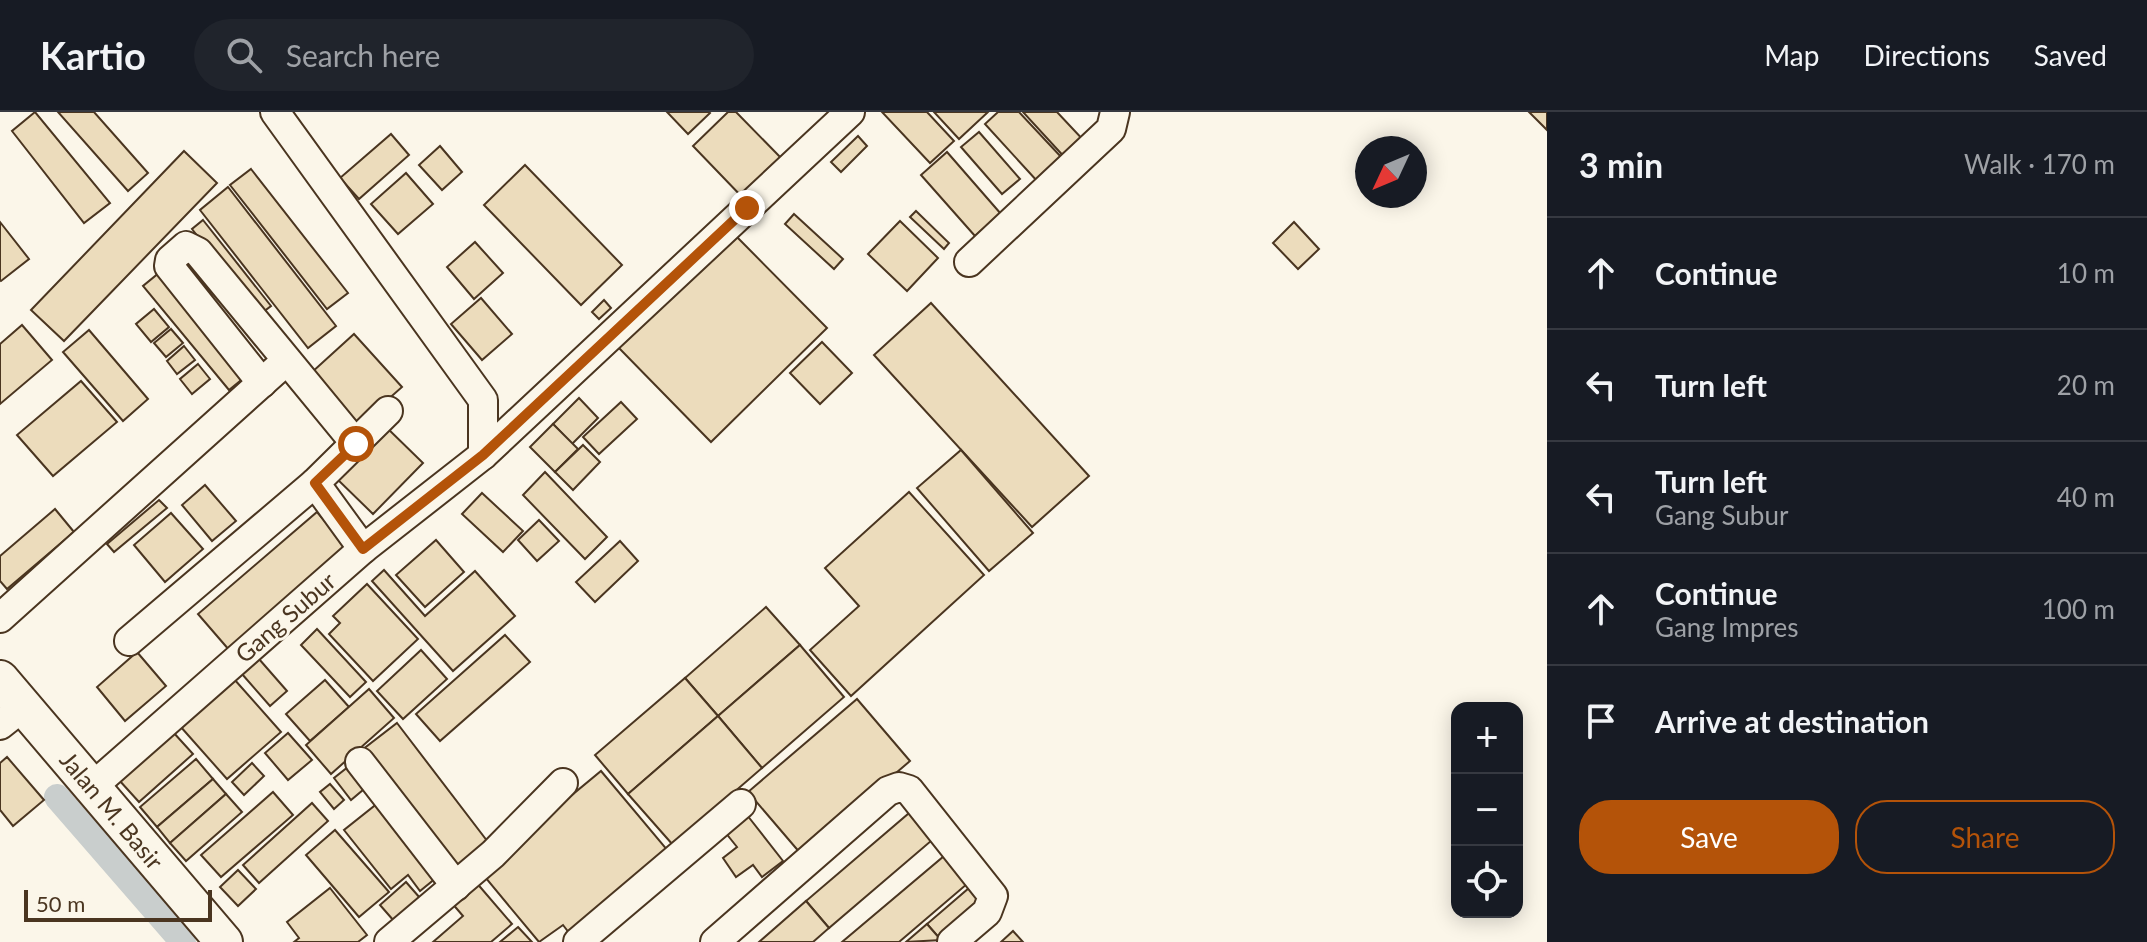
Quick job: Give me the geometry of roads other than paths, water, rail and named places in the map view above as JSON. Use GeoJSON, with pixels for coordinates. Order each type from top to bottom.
{"type":"FeatureCollection","features":[{"type":"Feature","properties":{"kind":"main road","name":"Jalan M. Basir"},"geometry":{"type":"LineString","coordinates":[[0,679],[12,716],[92,787],[224,942]]}},
{"type":"Feature","properties":{"kind":"street"},"geometry":{"type":"LineString","coordinates":[[275,112],[483,400],[483,455]]}},
{"type":"Feature","properties":{"kind":"street","name":"Gang Subur"},"geometry":{"type":"LineString","coordinates":[[92,787],[363,549],[483,455],[850,112]]}},
{"type":"Feature","properties":{"kind":"street"},"geometry":{"type":"LineString","coordinates":[[969,262],[1111,129],[1115,112]]}},
{"type":"Feature","properties":{"kind":"street"},"geometry":{"type":"LineString","coordinates":[[262,383],[169,266],[170,260],[186,246],[192,246],[356,444]]}},
{"type":"Feature","properties":{"kind":"street"},"geometry":{"type":"LineString","coordinates":[[0,618],[288,360]]}},
{"type":"Feature","properties":{"kind":"street"},"geometry":{"type":"LineString","coordinates":[[129,641],[315,483],[388,411]]}},
{"type":"Feature","properties":{"kind":"street"},"geometry":{"type":"LineString","coordinates":[[315,483],[363,549]]}},
{"type":"Feature","properties":{"kind":"street"},"geometry":{"type":"LineString","coordinates":[[360,762],[456,886]]}},
{"type":"Feature","properties":{"kind":"street"},"geometry":{"type":"LineString","coordinates":[[389,942],[512,836],[563,783]]}},
{"type":"Feature","properties":{"kind":"street"},"geometry":{"type":"LineString","coordinates":[[715,942],[888,791],[899,787],[909,790],[993,896],[987,912],[952,942]]}},
{"type":"Feature","properties":{"kind":"street"},"geometry":{"type":"LineString","coordinates":[[578,942],[741,804]]}},
{"type":"Feature","properties":{"kind":"waterway"},"geometry":{"type":"LineString","coordinates":[[57,797],[183,942]]}}]}
